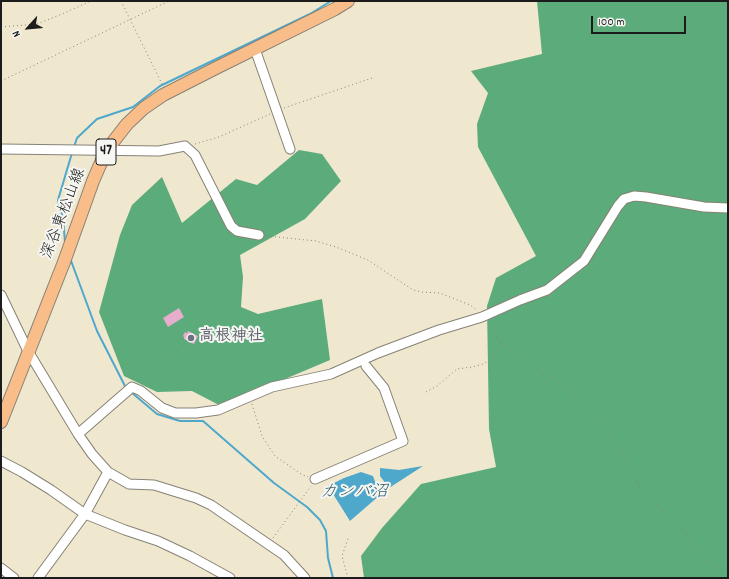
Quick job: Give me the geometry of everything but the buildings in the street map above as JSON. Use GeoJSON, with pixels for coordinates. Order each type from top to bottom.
{"type":"FeatureCollection","features":[{"type":"Feature","properties":{"kind":"main road","name":"深谷東松山線"},"geometry":{"type":"LineString","coordinates":[[1,422],[106,151],[127,124],[144,108],[167,94],[348,1]]}},
{"type":"Feature","properties":{"kind":"street"},"geometry":{"type":"LineString","coordinates":[[255,48],[290,149]]}},
{"type":"Feature","properties":{"kind":"street"},"geometry":{"type":"LineString","coordinates":[[1,150],[159,152],[185,146],[195,155],[232,226],[237,231],[259,235]]}},
{"type":"Feature","properties":{"kind":"street"},"geometry":{"type":"LineString","coordinates":[[78,434],[132,387],[162,408],[175,413],[196,413],[218,410],[272,388],[331,374],[378,353],[439,330],[482,317],[547,290],[584,261],[618,206],[624,199],[634,196],[646,197],[704,207],[728,208]]}},
{"type":"Feature","properties":{"kind":"street"},"geometry":{"type":"LineString","coordinates":[[1,295],[28,351],[78,434],[92,454],[108,472],[129,484],[154,485],[206,502],[284,555],[305,578]]}},
{"type":"Feature","properties":{"kind":"street"},"geometry":{"type":"LineString","coordinates":[[315,479],[403,441],[384,388],[366,366]]}},
{"type":"Feature","properties":{"kind":"street"},"geometry":{"type":"LineString","coordinates":[[1,461],[51,490],[85,514],[158,541],[190,556],[230,578]]}},
{"type":"Feature","properties":{"kind":"street"},"geometry":{"type":"LineString","coordinates":[[38,578],[85,514],[108,472]]}},
{"type":"Feature","properties":{"kind":"street"},"geometry":{"type":"LineString","coordinates":[[1,568],[14,578]]}},
{"type":"Feature","properties":{"kind":"path"},"geometry":{"type":"LineString","coordinates":[[1,28],[37,24],[91,1]]}},
{"type":"Feature","properties":{"kind":"path"},"geometry":{"type":"LineString","coordinates":[[121,1],[167,94]]}},
{"type":"Feature","properties":{"kind":"path"},"geometry":{"type":"LineString","coordinates":[[1,81],[169,1]]}},
{"type":"Feature","properties":{"kind":"path"},"geometry":{"type":"LineString","coordinates":[[259,235],[316,241],[336,247],[368,260],[413,290],[440,293],[470,305],[479,311],[482,317],[494,330],[501,344],[537,370],[553,378],[579,400],[603,426],[628,464],[641,490],[661,509],[675,519],[705,560],[728,576]]}},
{"type":"Feature","properties":{"kind":"path"},"geometry":{"type":"LineString","coordinates":[[148,371],[185,344]]}},
{"type":"Feature","properties":{"kind":"path"},"geometry":{"type":"LineString","coordinates":[[426,392],[437,386],[457,369],[472,368],[494,358],[501,344]]}},
{"type":"Feature","properties":{"kind":"path"},"geometry":{"type":"LineString","coordinates":[[250,397],[262,436],[275,456],[301,474],[315,479],[269,544]]}},
{"type":"Feature","properties":{"kind":"path"},"geometry":{"type":"LineString","coordinates":[[348,578],[342,556],[349,536]]}},
{"type":"Feature","properties":{"kind":"green space"},"geometry":{"type":"Polygon","coordinates":[[[537,1],[728,1],[728,578],[364,578],[361,556],[382,528],[421,484],[496,467],[489,429],[487,306],[496,278],[536,256],[478,147],[477,124],[488,93],[471,71],[542,54],[537,1]]]}},
{"type":"Feature","properties":{"kind":"green space"},"geometry":{"type":"Polygon","coordinates":[[[299,150],[322,154],[341,181],[305,219],[240,255],[243,277],[241,307],[258,314],[322,299],[330,360],[221,406],[192,391],[157,392],[124,376],[99,312],[120,235],[132,205],[162,177],[182,223],[236,179],[257,185],[299,150]]]}},
{"type":"Feature","properties":{"kind":"water"},"geometry":{"type":"Polygon","coordinates":[[[423,466],[389,488],[380,476],[380,468],[399,470],[423,466]]]}},
{"type":"Feature","properties":{"kind":"water","name":"カンバ沼"},"geometry":{"type":"Polygon","coordinates":[[[361,472],[373,476],[380,495],[350,521],[328,486],[361,472]]]}},
{"type":"Feature","properties":{"kind":"waterway"},"geometry":{"type":"LineString","coordinates":[[74,147],[77,138],[97,119],[133,107],[160,86],[310,14],[331,1]]}},
{"type":"Feature","properties":{"kind":"waterway"},"geometry":{"type":"LineString","coordinates":[[65,242],[63,218],[58,200],[72,153]]}},
{"type":"Feature","properties":{"kind":"waterway"},"geometry":{"type":"LineString","coordinates":[[70,258],[97,331],[126,388]]}},
{"type":"Feature","properties":{"kind":"waterway"},"geometry":{"type":"LineString","coordinates":[[131,392],[157,414],[180,421],[203,421],[274,483],[307,507],[320,520],[326,531],[328,558],[333,578]]}},
{"type":"Feature","properties":{"kind":"place","name":"高根神社"},"geometry":{"type":"Point","coordinates":[191,338]}}]}
